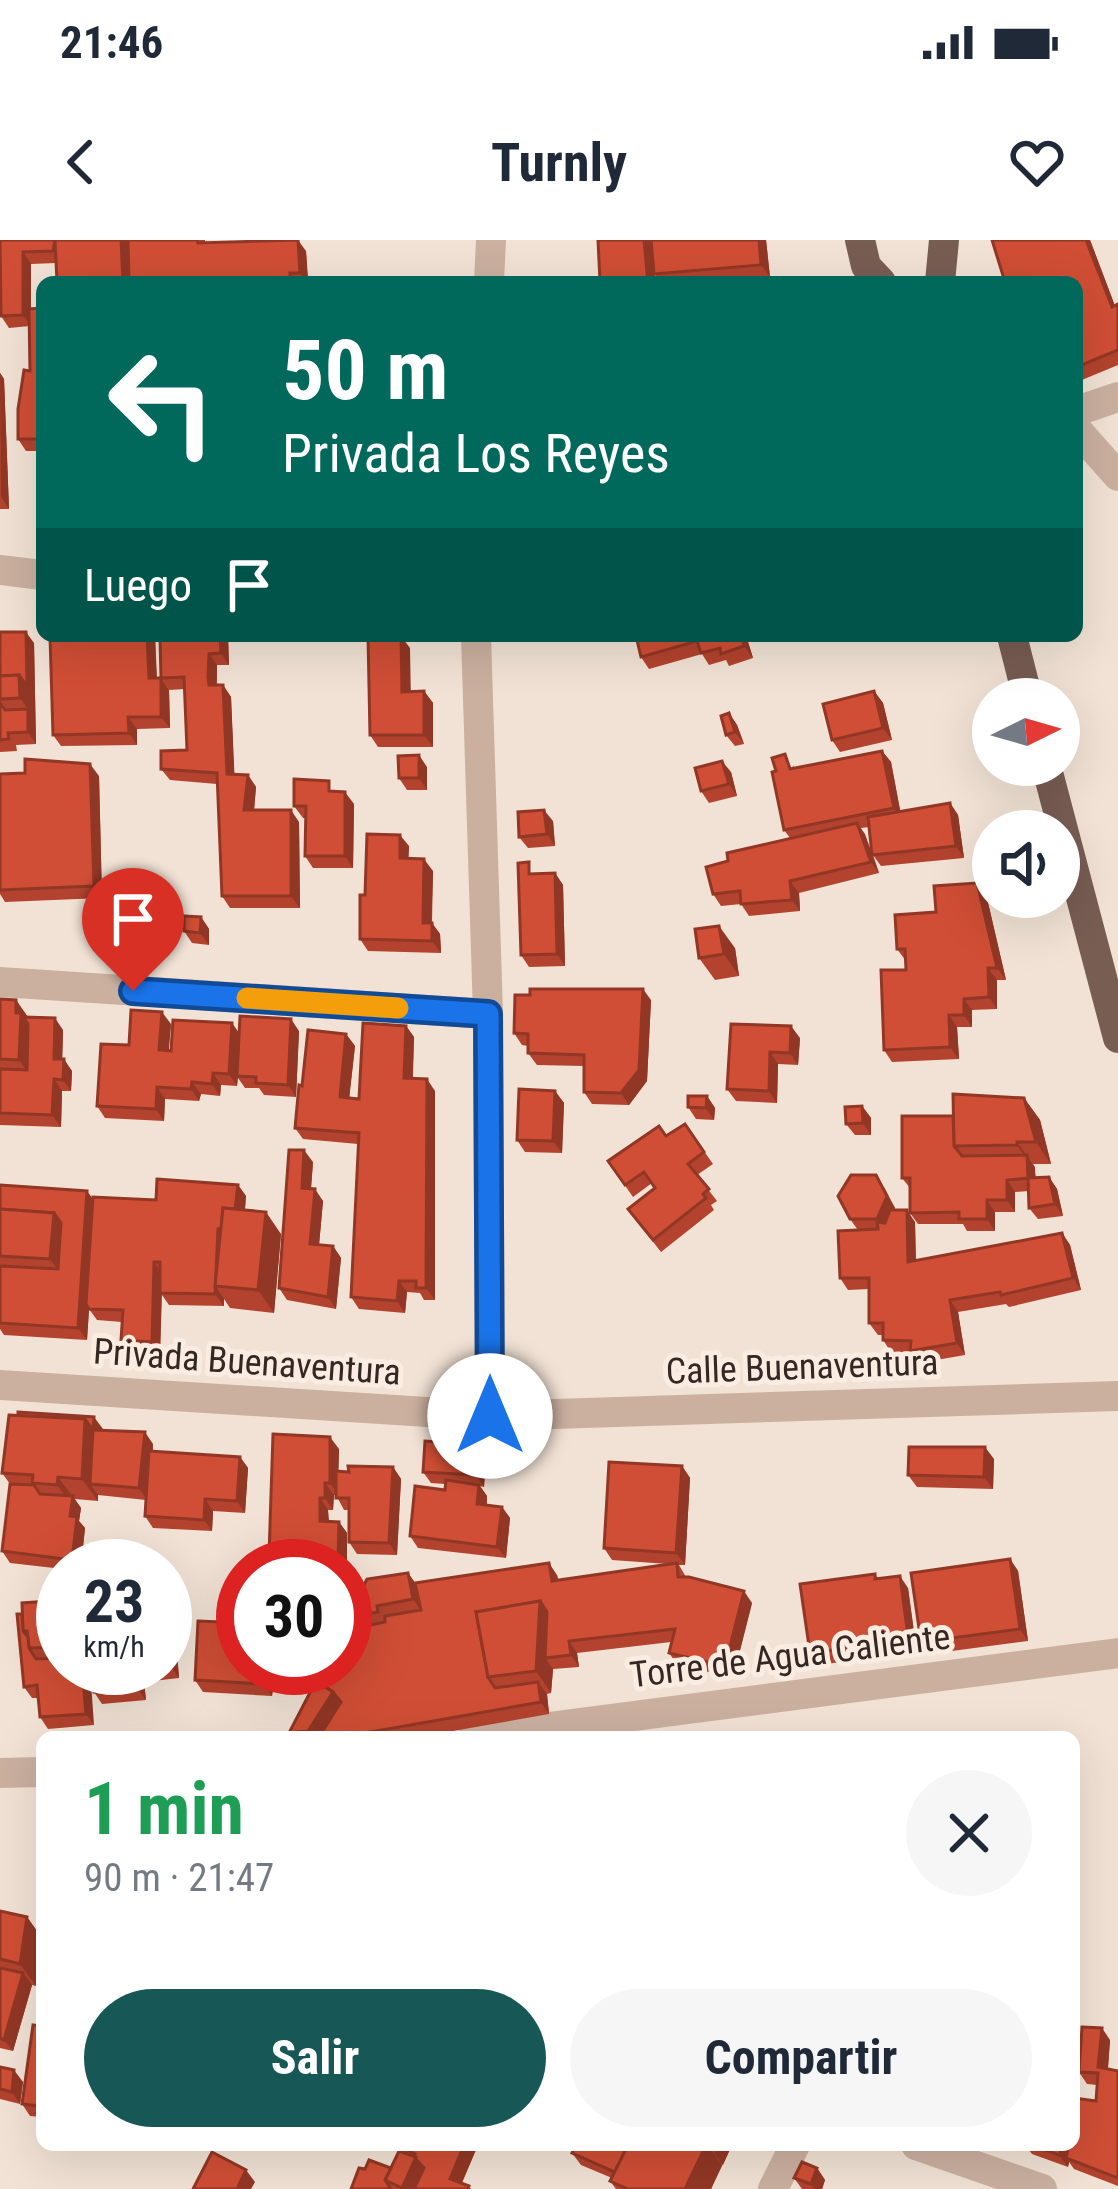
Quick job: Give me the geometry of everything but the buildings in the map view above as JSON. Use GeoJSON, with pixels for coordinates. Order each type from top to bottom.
{"type":"FeatureCollection","features":[{"type":"Feature","properties":{"kind":"main road"},"geometry":{"type":"LineString","coordinates":[[860,240],[866,266],[875,276]]}},
{"type":"Feature","properties":{"kind":"main road"},"geometry":{"type":"LineString","coordinates":[[941,276],[944,240]]}},
{"type":"Feature","properties":{"kind":"main road"},"geometry":{"type":"LineString","coordinates":[[1014,642],[1023,678]]}},
{"type":"Feature","properties":{"kind":"main road"},"geometry":{"type":"LineString","coordinates":[[1052,786],[1118,1038]]}},
{"type":"Feature","properties":{"kind":"street"},"geometry":{"type":"LineString","coordinates":[[489,276],[491,240]]}},
{"type":"Feature","properties":{"kind":"street"},"geometry":{"type":"LineString","coordinates":[[1083,409],[1118,397]]}},
{"type":"Feature","properties":{"kind":"street"},"geometry":{"type":"LineString","coordinates":[[1083,437],[1118,476]]}},
{"type":"Feature","properties":{"kind":"street"},"geometry":{"type":"LineString","coordinates":[[0,570],[36,574]]}},
{"type":"Feature","properties":{"kind":"street"},"geometry":{"type":"LineString","coordinates":[[476,642],[488,1014],[490,1416]]}},
{"type":"Feature","properties":{"kind":"street"},"geometry":{"type":"LineString","coordinates":[[0,982],[488,1014]]}},
{"type":"Feature","properties":{"kind":"street","name":"Privada Buenaventura"},"geometry":{"type":"LineString","coordinates":[[0,1384],[490,1416]]}},
{"type":"Feature","properties":{"kind":"street","name":"Calle Buenaventura"},"geometry":{"type":"LineString","coordinates":[[490,1416],[1118,1396]]}},
{"type":"Feature","properties":{"kind":"street","name":"Torre de Agua Caliente"},"geometry":{"type":"LineString","coordinates":[[518,1731],[1118,1653]]}},
{"type":"Feature","properties":{"kind":"street"},"geometry":{"type":"LineString","coordinates":[[0,1773],[36,1772]]}},
{"type":"Feature","properties":{"kind":"street"},"geometry":{"type":"LineString","coordinates":[[773,2189],[792,2151]]}},
{"type":"Feature","properties":{"kind":"street"},"geometry":{"type":"LineString","coordinates":[[933,2151],[1042,2189]]}},
{"type":"Feature","properties":{"kind":"slow traffic"},"geometry":{"type":"LineString","coordinates":[[247,998],[398,1008]]}},
{"type":"Feature","properties":{"kind":"route"},"geometry":{"type":"LineString","coordinates":[[133,991],[488,1014],[490,1416]]}}]}
